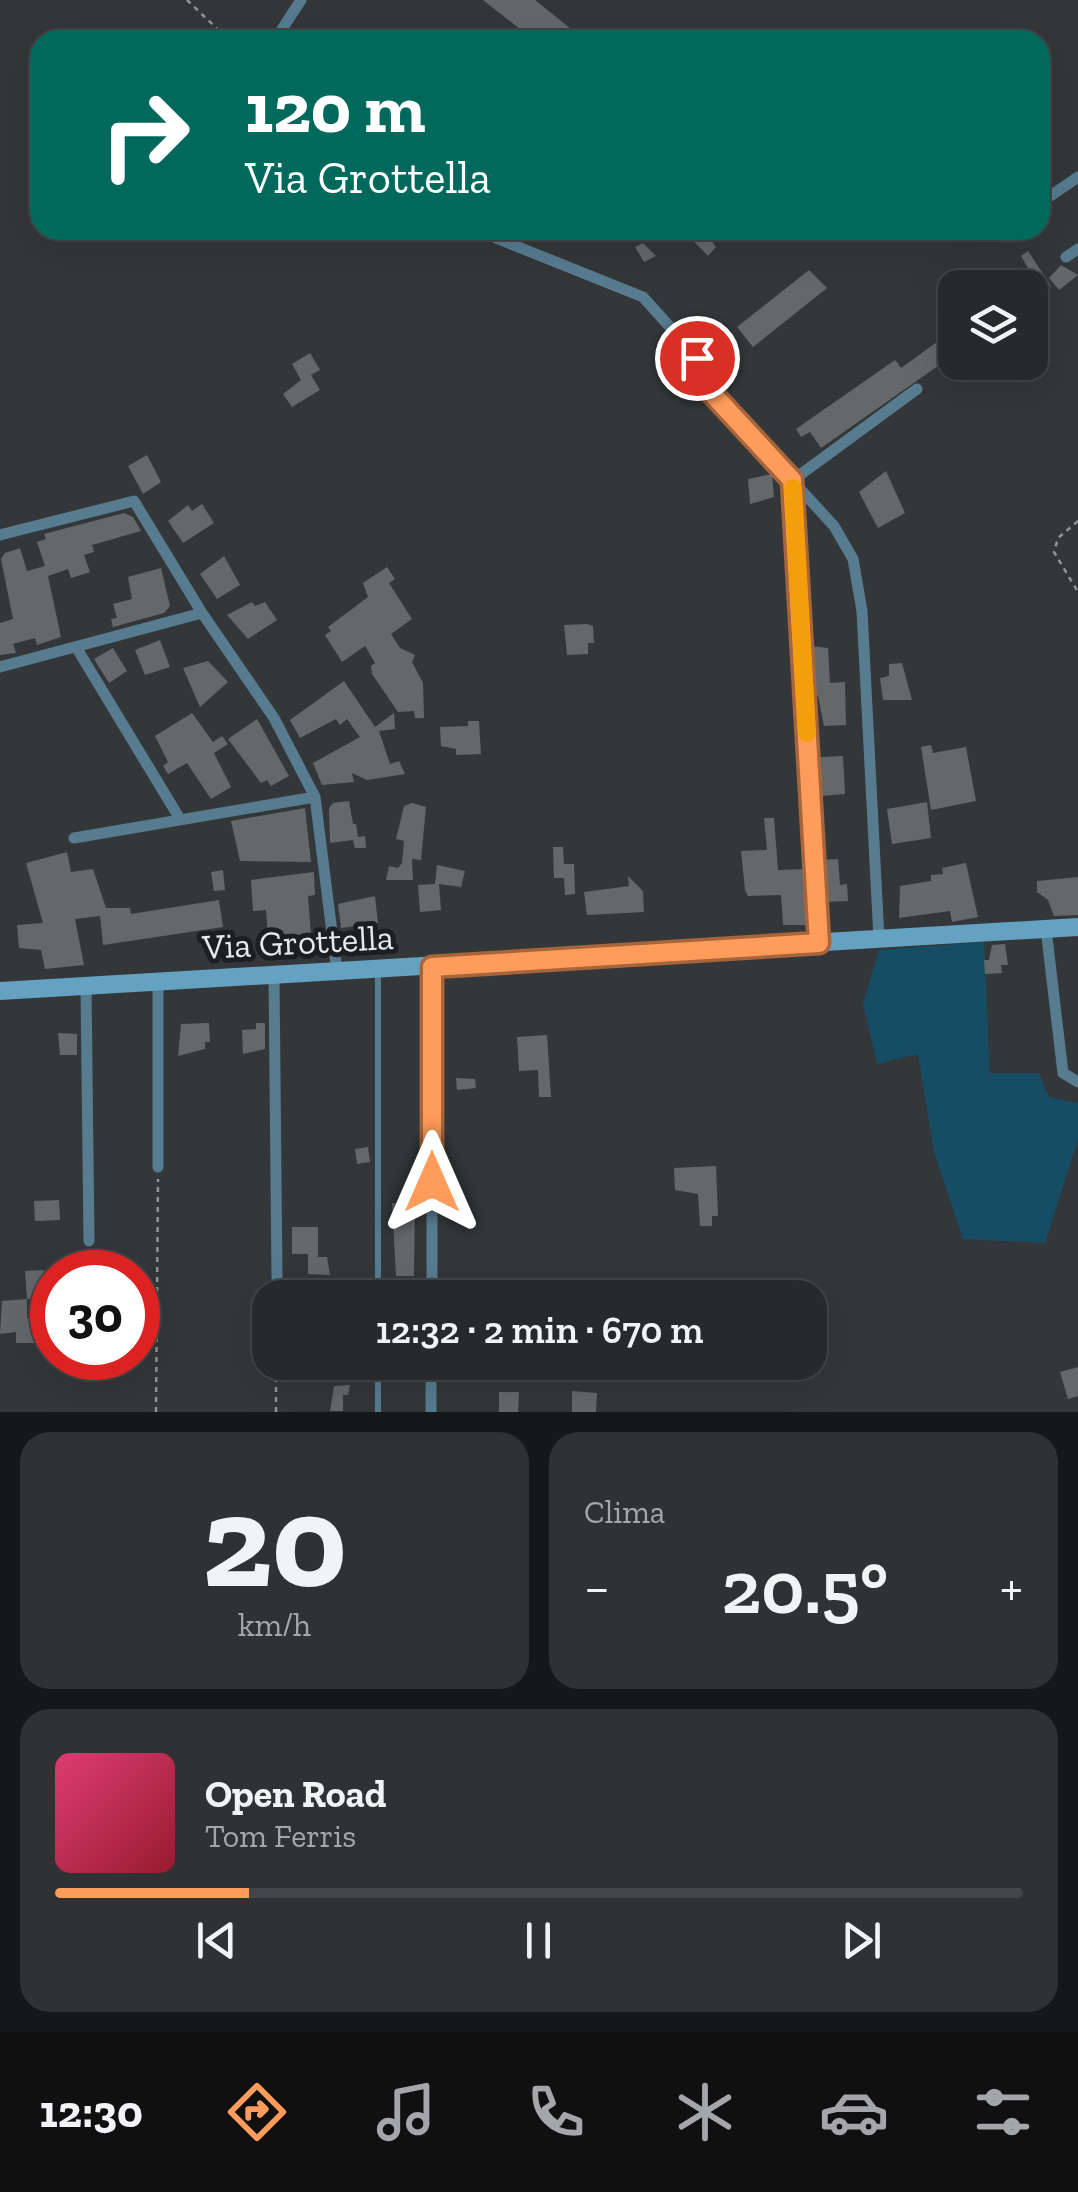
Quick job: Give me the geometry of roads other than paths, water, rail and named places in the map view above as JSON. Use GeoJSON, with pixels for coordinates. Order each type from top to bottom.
{"type":"FeatureCollection","features":[{"type":"Feature","properties":{"kind":"street"},"geometry":{"type":"LineString","coordinates":[[282,30],[301,0]]}},
{"type":"Feature","properties":{"kind":"street"},"geometry":{"type":"LineString","coordinates":[[1050,196],[1078,177]]}},
{"type":"Feature","properties":{"kind":"street"},"geometry":{"type":"LineString","coordinates":[[501,240],[642,297],[697,358],[696,376],[834,526],[853,560],[868,696],[879,940]]}},
{"type":"Feature","properties":{"kind":"street"},"geometry":{"type":"LineString","coordinates":[[1066,257],[1078,249]]}},
{"type":"Feature","properties":{"kind":"street"},"geometry":{"type":"LineString","coordinates":[[792,480],[917,389]]}},
{"type":"Feature","properties":{"kind":"street"},"geometry":{"type":"LineString","coordinates":[[0,521],[4,534],[134,501],[202,614],[274,718],[314,797],[337,972]]}},
{"type":"Feature","properties":{"kind":"street"},"geometry":{"type":"LineString","coordinates":[[0,667],[202,614]]}},
{"type":"Feature","properties":{"kind":"street"},"geometry":{"type":"LineString","coordinates":[[76,647],[180,818]]}},
{"type":"Feature","properties":{"kind":"street"},"geometry":{"type":"LineString","coordinates":[[74,838],[314,797]]}},
{"type":"Feature","properties":{"kind":"street","name":"Via Grottella"},"geometry":{"type":"LineString","coordinates":[[0,991],[1078,927]]}},
{"type":"Feature","properties":{"kind":"street"},"geometry":{"type":"LineString","coordinates":[[1046,929],[1063,1073],[1078,1082]]}},
{"type":"Feature","properties":{"kind":"street"},"geometry":{"type":"LineString","coordinates":[[432,967],[432,1280]]}},
{"type":"Feature","properties":{"kind":"street"},"geometry":{"type":"LineString","coordinates":[[274,976],[277,1278]]}},
{"type":"Feature","properties":{"kind":"street"},"geometry":{"type":"LineString","coordinates":[[158,982],[158,1167]]}},
{"type":"Feature","properties":{"kind":"street"},"geometry":{"type":"LineString","coordinates":[[86,986],[89,1242]]}},
{"type":"Feature","properties":{"kind":"street"},"geometry":{"type":"LineString","coordinates":[[431,1380],[431,1412]]}},
{"type":"Feature","properties":{"kind":"lane"},"geometry":{"type":"LineString","coordinates":[[792,480],[819,943]]}},
{"type":"Feature","properties":{"kind":"lane"},"geometry":{"type":"LineString","coordinates":[[378,970],[378,1280]]}},
{"type":"Feature","properties":{"kind":"lane"},"geometry":{"type":"LineString","coordinates":[[378,1380],[378,1412]]}}]}
